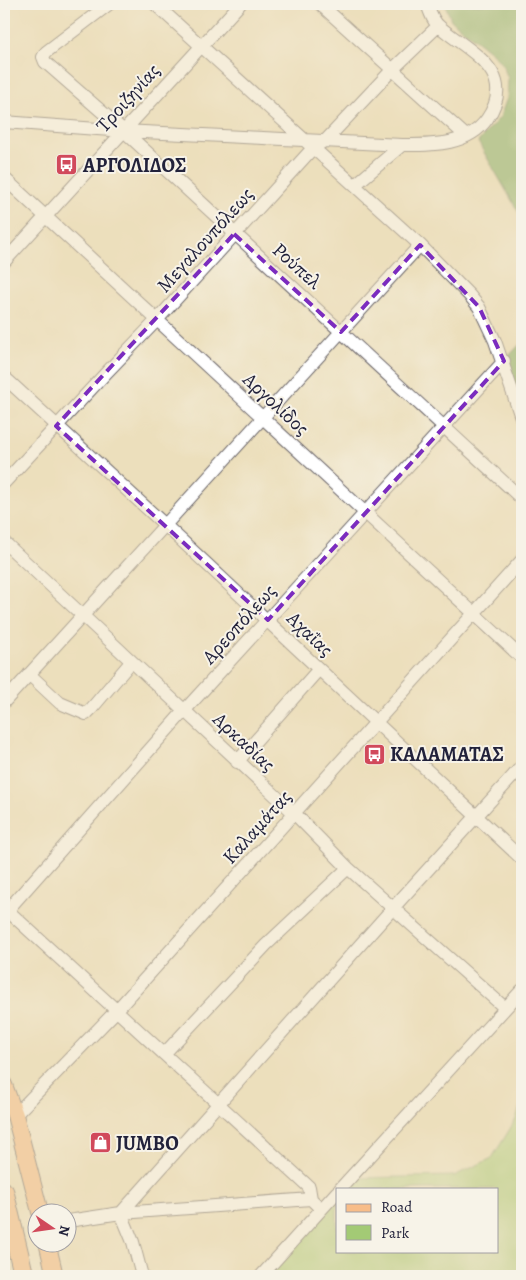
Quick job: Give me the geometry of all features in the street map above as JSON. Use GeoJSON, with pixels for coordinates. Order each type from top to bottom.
{"type":"FeatureCollection","features":[{"type":"Feature","properties":{"kind":"highway"},"geometry":{"type":"LineString","coordinates":[[4,1192],[24,1276]]}},
{"type":"Feature","properties":{"kind":"main road"},"geometry":{"type":"LineString","coordinates":[[4,1085],[15,1115],[37,1202]]}},
{"type":"Feature","properties":{"kind":"main road"},"geometry":{"type":"LineString","coordinates":[[49,1252],[55,1276]]}},
{"type":"Feature","properties":{"kind":"street","name":"Ρούπελ"},"geometry":{"type":"LineString","coordinates":[[109,4],[46,52],[43,57],[45,62],[124,131],[522,499]]}},
{"type":"Feature","properties":{"kind":"street"},"geometry":{"type":"LineString","coordinates":[[154,4],[420,245],[470,296],[479,307],[504,361],[522,420]]}},
{"type":"Feature","properties":{"kind":"street","name":"Τροιζηνίας"},"geometry":{"type":"LineString","coordinates":[[4,262],[240,4]]}},
{"type":"Feature","properties":{"kind":"street"},"geometry":{"type":"LineString","coordinates":[[320,4],[466,136]]}},
{"type":"Feature","properties":{"kind":"street"},"geometry":{"type":"LineString","coordinates":[[4,122],[124,131],[402,144],[426,145],[450,142],[466,136],[484,124],[496,100],[496,81],[494,74],[485,62],[438,26],[427,4]]}},
{"type":"Feature","properties":{"kind":"street","name":"Μεγαλουπόλεως"},"geometry":{"type":"LineString","coordinates":[[4,483],[157,320],[313,148],[326,140],[392,70],[438,26]]}},
{"type":"Feature","properties":{"kind":"street"},"geometry":{"type":"LineString","coordinates":[[355,186],[402,144]]}},
{"type":"Feature","properties":{"kind":"street","name":"Αργολίδος"},"geometry":{"type":"LineString","coordinates":[[4,178],[522,658]]}},
{"type":"Feature","properties":{"kind":"street"},"geometry":{"type":"LineString","coordinates":[[4,702],[420,245]]}},
{"type":"Feature","properties":{"kind":"street","name":"Αρεοπόλεως"},"geometry":{"type":"LineString","coordinates":[[6,912],[184,712],[504,361]]}},
{"type":"Feature","properties":{"kind":"street","name":"Αχαΐας"},"geometry":{"type":"LineString","coordinates":[[4,377],[165,524],[522,859]]}},
{"type":"Feature","properties":{"kind":"street","name":"Αρκαδίας"},"geometry":{"type":"LineString","coordinates":[[4,542],[237,762],[294,813],[348,868],[505,1008]]}},
{"type":"Feature","properties":{"kind":"street","name":"Καλαμάτας"},"geometry":{"type":"LineString","coordinates":[[15,1115],[116,1011],[522,560]]}},
{"type":"Feature","properties":{"kind":"street"},"geometry":{"type":"LineString","coordinates":[[29,674],[60,703],[86,714],[131,662]]}},
{"type":"Feature","properties":{"kind":"street"},"geometry":{"type":"LineString","coordinates":[[237,762],[320,669]]}},
{"type":"Feature","properties":{"kind":"street"},"geometry":{"type":"LineString","coordinates":[[121,1212],[522,766]]}},
{"type":"Feature","properties":{"kind":"street"},"geometry":{"type":"LineString","coordinates":[[164,1054],[266,946],[348,868]]}},
{"type":"Feature","properties":{"kind":"street"},"geometry":{"type":"LineString","coordinates":[[6,912],[309,1187],[311,1199],[321,1209]]}},
{"type":"Feature","properties":{"kind":"street"},"geometry":{"type":"LineString","coordinates":[[341,1188],[522,990]]}},
{"type":"Feature","properties":{"kind":"street"},"geometry":{"type":"LineString","coordinates":[[261,1276],[336,1193]]}},
{"type":"Feature","properties":{"kind":"street"},"geometry":{"type":"LineString","coordinates":[[78,1219],[121,1212],[311,1199]]}},
{"type":"Feature","properties":{"kind":"street"},"geometry":{"type":"LineString","coordinates":[[121,1212],[133,1242],[142,1276]]}},
{"type":"Feature","properties":{"kind":"highlighted area"},"geometry":{"type":"Polygon","coordinates":[[[234,234],[341,332],[420,245],[479,307],[504,361],[268,620],[56,426],[234,234]]]}},
{"type":"Feature","properties":{"kind":"green space"},"geometry":{"type":"Polygon","coordinates":[[[445,4],[522,4],[522,218],[478,142],[500,117],[507,98],[508,79],[503,65],[492,53],[451,20],[445,4]]]}},
{"type":"Feature","properties":{"kind":"green space"},"geometry":{"type":"Polygon","coordinates":[[[522,342],[522,417],[507,358],[522,342]]]}},
{"type":"Feature","properties":{"kind":"green space"},"geometry":{"type":"Polygon","coordinates":[[[522,1101],[522,1276],[261,1276],[336,1193],[336,1252],[498,1252],[498,1188],[341,1188],[350,1178],[454,1176],[492,1158],[516,1119],[522,1101]]]}},
{"type":"Feature","properties":{"kind":"place","name":"ΑΡΓΟΛΙΔΟΣ"},"geometry":{"type":"Point","coordinates":[67,165]}},
{"type":"Feature","properties":{"kind":"place","name":"ΚΑΛΑΜΑΤΑΣ"},"geometry":{"type":"Point","coordinates":[374,754]}},
{"type":"Feature","properties":{"kind":"place","name":"JUMBO"},"geometry":{"type":"Point","coordinates":[100,1143]}}]}
